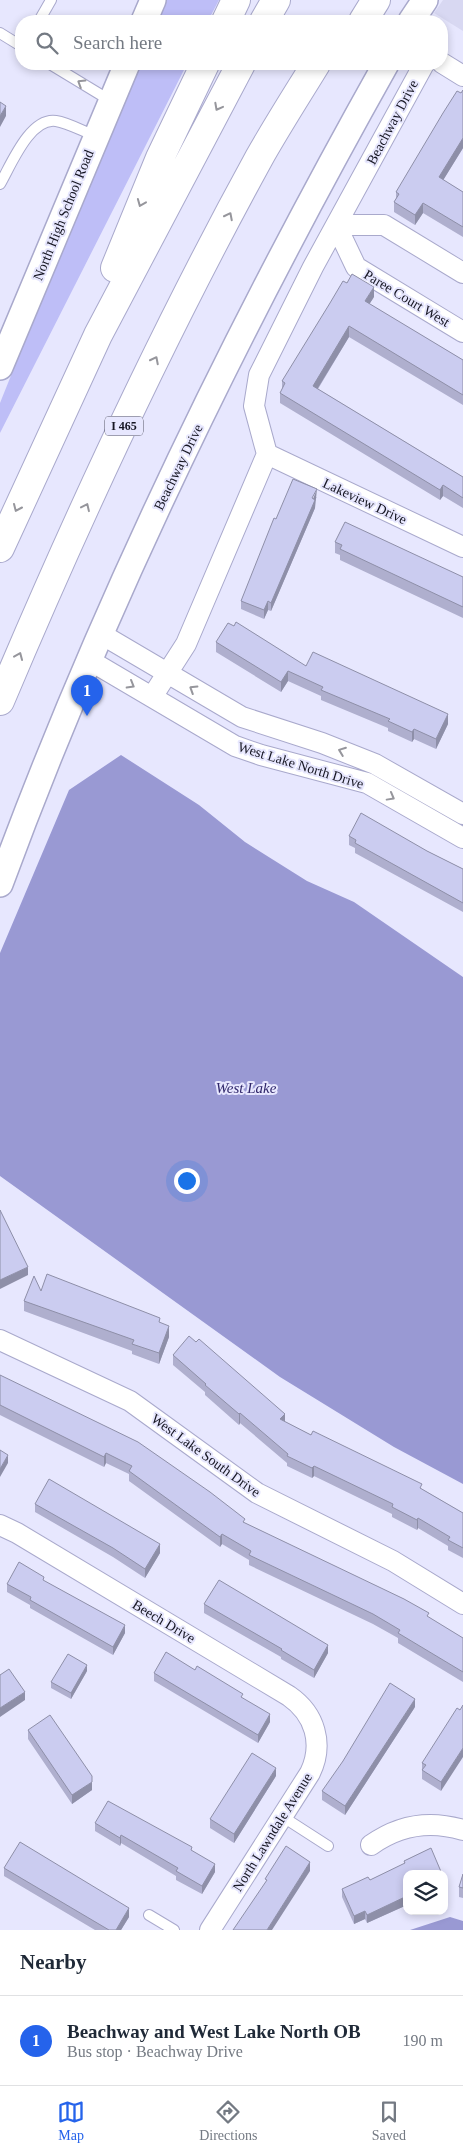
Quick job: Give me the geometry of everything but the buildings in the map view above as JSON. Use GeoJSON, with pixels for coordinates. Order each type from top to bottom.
{"type":"FeatureCollection","features":[{"type":"Feature","properties":{"kind":"highway"},"geometry":{"type":"LineString","coordinates":[[229,15],[236,0]]}},
{"type":"Feature","properties":{"kind":"highway"},"geometry":{"type":"LineString","coordinates":[[267,15],[276,0]]}},
{"type":"Feature","properties":{"kind":"highway"},"geometry":{"type":"LineString","coordinates":[[346,15],[355,0]]}},
{"type":"Feature","properties":{"kind":"highway"},"geometry":{"type":"LineString","coordinates":[[367,15],[376,0]]}},
{"type":"Feature","properties":{"kind":"highway"},"geometry":{"type":"LineString","coordinates":[[35,469],[160,158],[202,70]]}},
{"type":"Feature","properties":{"kind":"highway"},"geometry":{"type":"LineString","coordinates":[[0,548],[35,469],[107,318],[238,70]]}},
{"type":"Feature","properties":{"kind":"highway","name":"I 465"},"geometry":{"type":"LineString","coordinates":[[0,700],[41,604],[141,388],[260,156],[312,70]]}},
{"type":"Feature","properties":{"kind":"highway"},"geometry":{"type":"LineString","coordinates":[[260,156],[326,70]]}},
{"type":"Feature","properties":{"kind":"street"},"geometry":{"type":"LineString","coordinates":[[147,15],[153,0]]}},
{"type":"Feature","properties":{"kind":"street"},"geometry":{"type":"LineString","coordinates":[[415,15],[426,0]]}},
{"type":"Feature","properties":{"kind":"street"},"geometry":{"type":"LineString","coordinates":[[448,67],[463,76]]}},
{"type":"Feature","properties":{"kind":"street","name":"North High School Road"},"geometry":{"type":"LineString","coordinates":[[0,367],[125,70]]}},
{"type":"Feature","properties":{"kind":"street","name":"Beachway Drive"},"geometry":{"type":"LineString","coordinates":[[0,884],[89,660],[151,520],[254,313],[383,70]]}},
{"type":"Feature","properties":{"kind":"street","name":"Beachway Drive"},"geometry":{"type":"LineString","coordinates":[[267,454],[254,406],[259,375],[336,225],[421,70]]}},
{"type":"Feature","properties":{"kind":"street"},"geometry":{"type":"LineString","coordinates":[[336,225],[384,225],[463,273]]}},
{"type":"Feature","properties":{"kind":"street","name":"Paree Court West"},"geometry":{"type":"LineString","coordinates":[[336,225],[356,267],[463,332]]}},
{"type":"Feature","properties":{"kind":"street"},"geometry":{"type":"LineString","coordinates":[[152,697],[186,644],[267,454]]}},
{"type":"Feature","properties":{"kind":"street","name":"Lakeview Drive"},"geometry":{"type":"LineString","coordinates":[[267,454],[463,547]]}},
{"type":"Feature","properties":{"kind":"street","name":"West Lake North Drive"},"geometry":{"type":"LineString","coordinates":[[101,634],[242,717],[322,743],[376,764],[463,814]]}},
{"type":"Feature","properties":{"kind":"street","name":"West Lake North Drive"},"geometry":{"type":"LineString","coordinates":[[89,660],[235,746],[275,759],[366,783],[463,838]]}},
{"type":"Feature","properties":{"kind":"street","name":"West Lake South Drive"},"geometry":{"type":"LineString","coordinates":[[0,1340],[130,1401],[257,1494],[393,1561],[463,1604]]}},
{"type":"Feature","properties":{"kind":"street","name":"Beech Drive"},"geometry":{"type":"LineString","coordinates":[[0,1525],[17,1533],[289,1696],[308,1715],[315,1729]]}},
{"type":"Feature","properties":{"kind":"street","name":"North Lawndale Avenue"},"geometry":{"type":"LineString","coordinates":[[210,1930],[283,1817],[314,1764],[318,1745],[315,1729]]}},
{"type":"Feature","properties":{"kind":"street"},"geometry":{"type":"LineString","coordinates":[[370,1845],[400,1830],[424,1825],[449,1826],[463,1830]]}},
{"type":"Feature","properties":{"kind":"lane"},"geometry":{"type":"LineString","coordinates":[[43,15],[52,0]]}},
{"type":"Feature","properties":{"kind":"lane"},"geometry":{"type":"LineString","coordinates":[[0,33],[15,42]]}},
{"type":"Feature","properties":{"kind":"lane"},"geometry":{"type":"LineString","coordinates":[[60,70],[112,102]]}},
{"type":"Feature","properties":{"kind":"lane"},"geometry":{"type":"LineString","coordinates":[[0,184],[31,132],[39,125],[56,121],[96,136]]}},
{"type":"Feature","properties":{"kind":"lane"},"geometry":{"type":"LineString","coordinates":[[283,1817],[328,1846]]}},
{"type":"Feature","properties":{"kind":"lane"},"geometry":{"type":"LineString","coordinates":[[149,1915],[174,1930]]}},
{"type":"Feature","properties":{"kind":"shaded area"},"geometry":{"type":"Polygon","coordinates":[[[163,0],[219,0],[211,15],[157,15],[163,0]]]}},
{"type":"Feature","properties":{"kind":"shaded area"},"geometry":{"type":"Polygon","coordinates":[[[443,0],[463,0],[463,31],[448,22],[448,15],[437,15],[434,13],[443,0]]]}},
{"type":"Feature","properties":{"kind":"shaded area"},"geometry":{"type":"Polygon","coordinates":[[[134,70],[184,70],[0,433],[0,403],[134,70]]]}},
{"type":"Feature","properties":{"kind":"water","name":"West Lake"},"geometry":{"type":"Polygon","coordinates":[[[121,755],[199,805],[245,842],[307,881],[354,902],[463,977],[463,1484],[394,1447],[280,1377],[0,1176],[0,953],[69,790],[121,755]]]}},
{"type":"Feature","properties":{"kind":"water"},"geometry":{"type":"Polygon","coordinates":[[[450,1917],[463,1921],[463,1930],[410,1930],[450,1917]]]}},
{"type":"Feature","properties":{"kind":"place","name":"Beachway and West Lake North OB"},"geometry":{"type":"Point","coordinates":[87,716]}}]}
